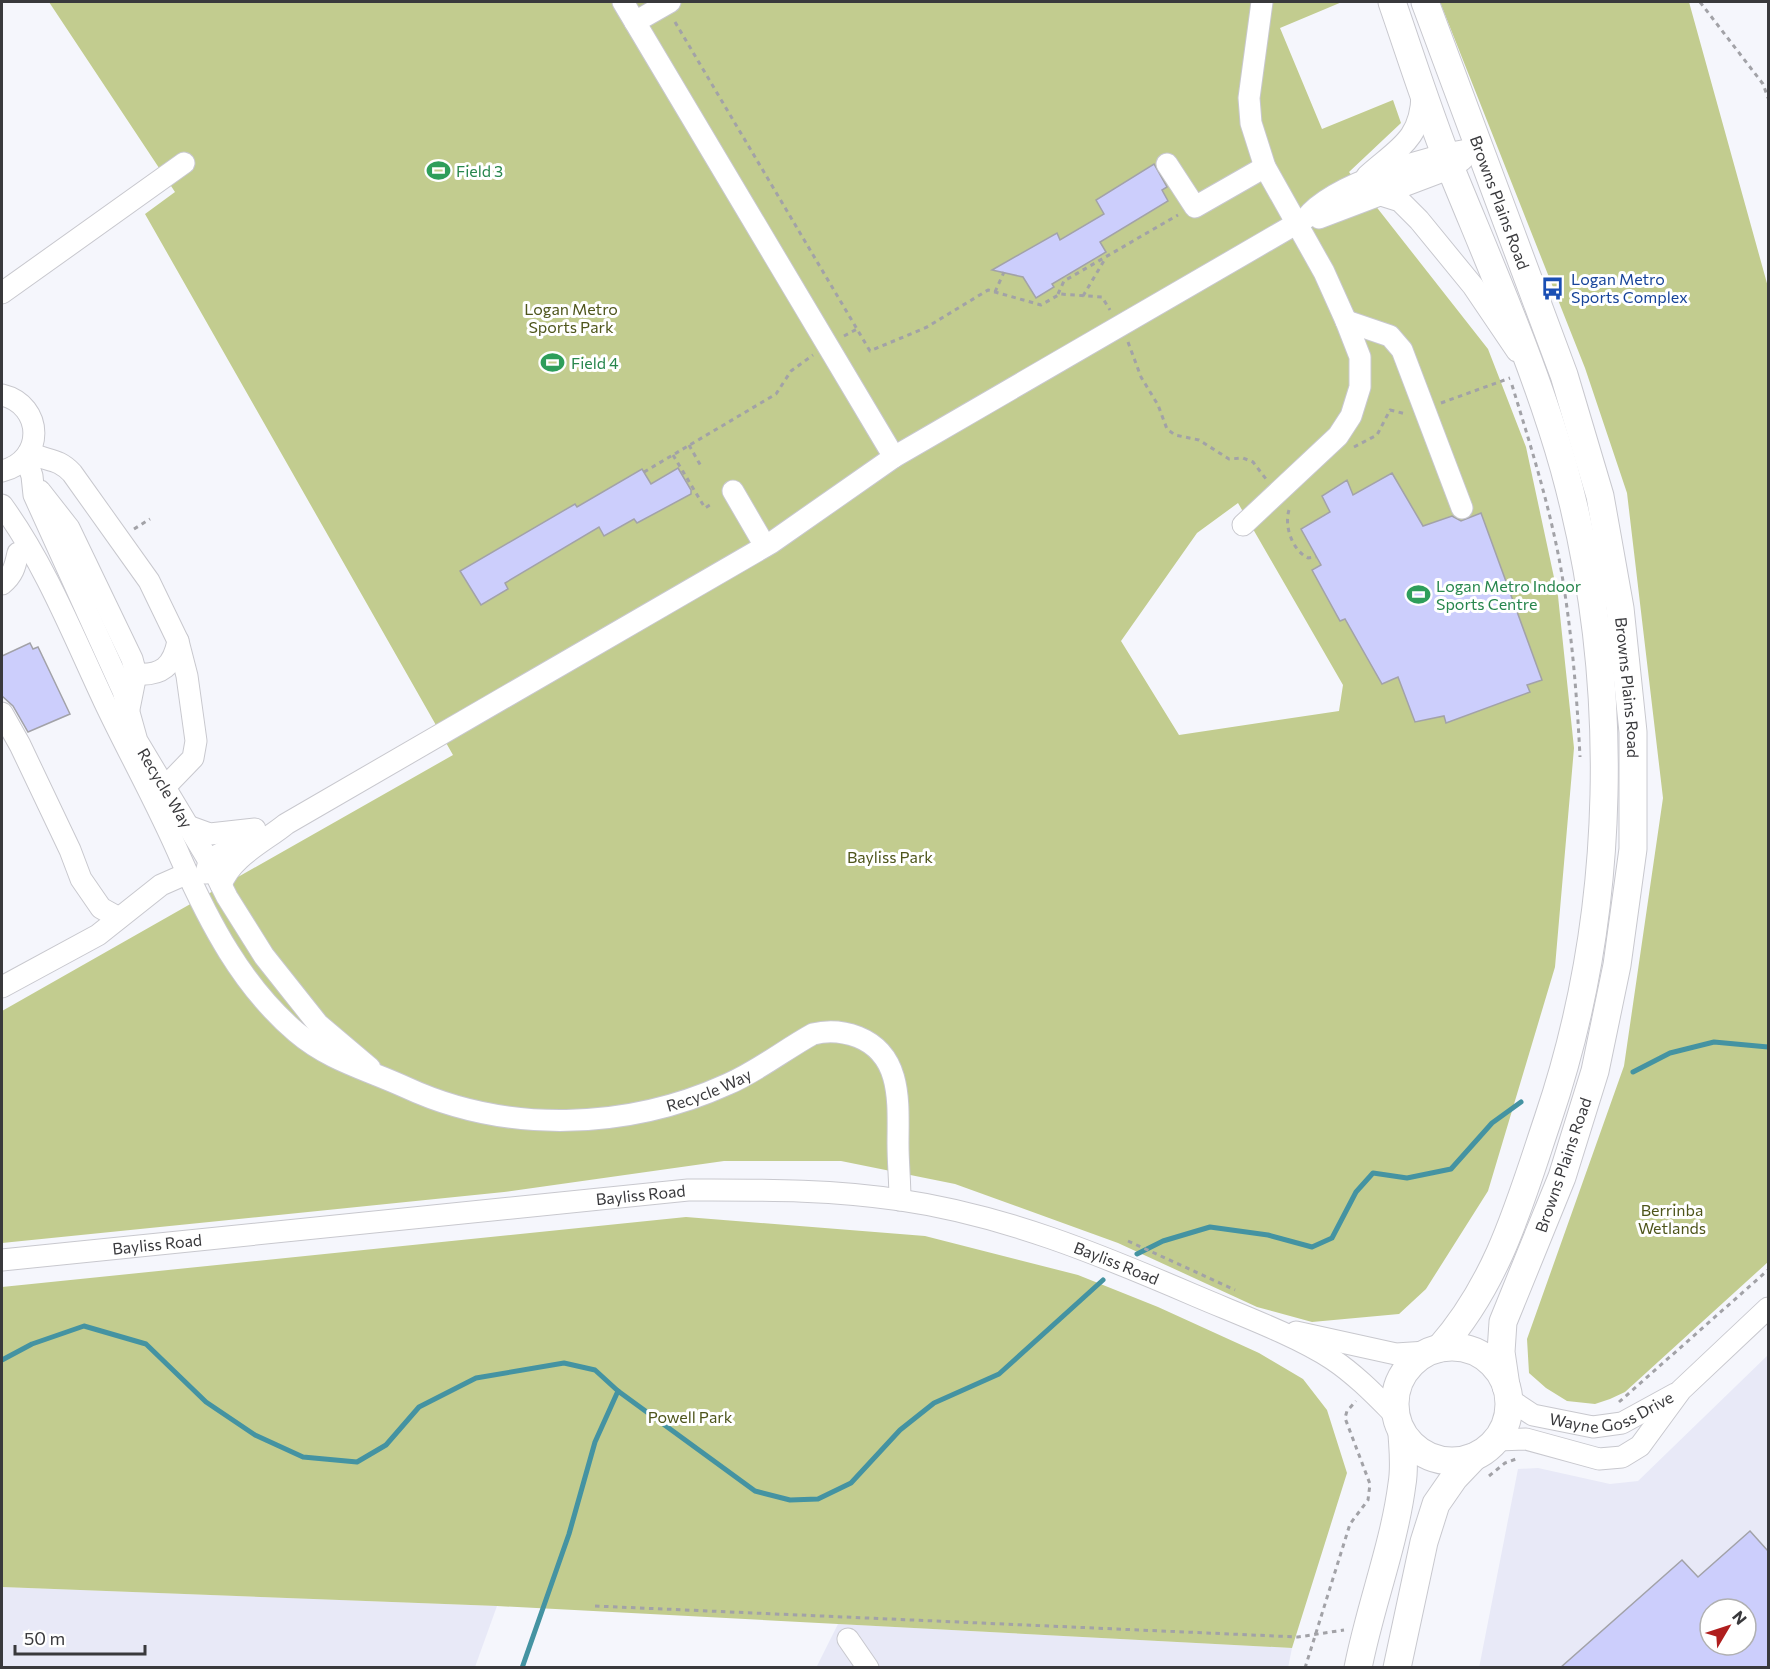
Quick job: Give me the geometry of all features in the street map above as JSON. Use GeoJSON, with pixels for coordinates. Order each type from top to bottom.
{"type":"FeatureCollection","features":[{"type":"Feature","properties":{"kind":"main road","name":"Browns Plains Road"},"geometry":{"type":"LineString","coordinates":[[1392,2],[1522,377],[1564,469],[1583,556],[1598,655],[1604,756],[1602,863],[1589,956],[1568,1061],[1509,1234],[1481,1294],[1463,1321],[1433,1350]]}},
{"type":"Feature","properties":{"kind":"main road","name":"Browns Plains Road"},"geometry":{"type":"LineString","coordinates":[[1425,2],[1564,375],[1600,496],[1620,608],[1633,732],[1633,849],[1617,965],[1595,1071],[1562,1177],[1503,1322],[1501,1352],[1507,1392]]}},
{"type":"Feature","properties":{"kind":"main road"},"geometry":{"type":"LineString","coordinates":[[1358,1668],[1366,1627],[1397,1515],[1403,1482],[1395,1397],[1400,1379],[1411,1363],[1433,1350],[1464,1349],[1487,1359],[1498,1371],[1507,1392],[1506,1420],[1497,1440],[1477,1469],[1454,1478],[1436,1504],[1424,1542],[1397,1668]]}},
{"type":"Feature","properties":{"kind":"main road"},"geometry":{"type":"LineString","coordinates":[[1399,1425],[1413,1446],[1426,1456],[1442,1461],[1459,1461],[1477,1469]]}},
{"type":"Feature","properties":{"kind":"street"},"geometry":{"type":"LineString","coordinates":[[623,2],[894,457]]}},
{"type":"Feature","properties":{"kind":"street"},"geometry":{"type":"LineString","coordinates":[[1243,525],[1338,436],[1351,416],[1360,387],[1360,357],[1346,321],[1301,221],[1265,167],[1251,123],[1249,98],[1262,2]]}},
{"type":"Feature","properties":{"kind":"street"},"geometry":{"type":"LineString","coordinates":[[635,22],[668,3]]}},
{"type":"Feature","properties":{"kind":"street"},"geometry":{"type":"LineString","coordinates":[[292,1028],[236,941],[207,887],[204,877],[209,861],[225,849],[278,826],[765,546],[894,457],[1301,221],[1313,209],[1357,184],[1416,130],[1421,112],[1422,87]]}},
{"type":"Feature","properties":{"kind":"street"},"geometry":{"type":"LineString","coordinates":[[1301,221],[1318,218],[1381,195],[1478,148]]}},
{"type":"Feature","properties":{"kind":"street"},"geometry":{"type":"LineString","coordinates":[[1357,184],[1448,161]]}},
{"type":"Feature","properties":{"kind":"street"},"geometry":{"type":"LineString","coordinates":[[2,293],[184,163]]}},
{"type":"Feature","properties":{"kind":"street"},"geometry":{"type":"LineString","coordinates":[[1167,164],[1195,207],[1265,167]]}},
{"type":"Feature","properties":{"kind":"street"},"geometry":{"type":"LineString","coordinates":[[1381,195],[1400,201],[1419,220],[1473,286],[1522,377]]}},
{"type":"Feature","properties":{"kind":"street"},"geometry":{"type":"LineString","coordinates":[[1346,321],[1390,336],[1402,350],[1462,508]]}},
{"type":"Feature","properties":{"kind":"street"},"geometry":{"type":"LineString","coordinates":[[2,395],[16,400],[26,408],[35,432],[28,455],[11,469],[2,471]]}},
{"type":"Feature","properties":{"kind":"street"},"geometry":{"type":"LineString","coordinates":[[28,455],[63,463],[72,473],[149,581],[178,641],[189,687],[196,741],[193,758],[165,787]]}},
{"type":"Feature","properties":{"kind":"street","name":"Recycle Way"},"geometry":{"type":"LineString","coordinates":[[28,455],[34,495],[123,691],[137,741],[264,956],[318,1024],[377,1074]]}},
{"type":"Feature","properties":{"kind":"street"},"geometry":{"type":"LineString","coordinates":[[33,484],[47,498],[69,528],[132,659],[136,674],[128,711]]}},
{"type":"Feature","properties":{"kind":"street"},"geometry":{"type":"LineString","coordinates":[[733,492],[765,546]]}},
{"type":"Feature","properties":{"kind":"street"},"geometry":{"type":"LineString","coordinates":[[2,505],[48,583],[183,861],[186,874]]}},
{"type":"Feature","properties":{"kind":"street"},"geometry":{"type":"LineString","coordinates":[[2,520],[42,597],[140,808],[186,874]]}},
{"type":"Feature","properties":{"kind":"street"},"geometry":{"type":"LineString","coordinates":[[2,584],[9,578],[15,567],[18,553]]}},
{"type":"Feature","properties":{"kind":"street"},"geometry":{"type":"LineString","coordinates":[[136,674],[157,674],[167,668],[175,658],[178,641]]}},
{"type":"Feature","properties":{"kind":"street"},"geometry":{"type":"LineString","coordinates":[[2,713],[26,756],[81,879],[101,908],[119,918]]}},
{"type":"Feature","properties":{"kind":"street"},"geometry":{"type":"LineString","coordinates":[[188,826],[210,834],[278,826]]}},
{"type":"Feature","properties":{"kind":"street"},"geometry":{"type":"LineString","coordinates":[[221,885],[224,875],[246,852],[278,826]]}},
{"type":"Feature","properties":{"kind":"street"},"geometry":{"type":"LineString","coordinates":[[2,987],[98,935],[161,885],[186,874]]}},
{"type":"Feature","properties":{"kind":"street","name":"Recycle Way"},"geometry":{"type":"LineString","coordinates":[[186,874],[212,926],[232,957],[292,1028],[326,1054],[350,1067],[377,1074],[432,1100],[487,1115],[530,1120],[584,1120],[623,1115],[669,1106],[727,1085],[813,1034],[828,1030],[846,1033],[870,1042],[888,1061],[898,1089],[900,1200]]}},
{"type":"Feature","properties":{"kind":"street","name":"Bayliss Road"},"geometry":{"type":"LineString","coordinates":[[2,1260],[688,1190],[789,1190],[900,1200],[1000,1221],[1093,1252],[1260,1323],[1331,1358],[1365,1385],[1399,1425]]}},
{"type":"Feature","properties":{"kind":"street","name":"Wayne Goss Drive"},"geometry":{"type":"LineString","coordinates":[[1497,1440],[1527,1439],[1599,1459],[1622,1457],[1640,1446],[1681,1390],[1768,1308]]}},
{"type":"Feature","properties":{"kind":"street","name":"Bayliss Road"},"geometry":{"type":"LineString","coordinates":[[1260,1323],[1396,1354],[1433,1350]]}},
{"type":"Feature","properties":{"kind":"street","name":"Wayne Goss Drive"},"geometry":{"type":"LineString","coordinates":[[1507,1392],[1533,1415],[1593,1427],[1622,1423],[1681,1390]]}},
{"type":"Feature","properties":{"kind":"street"},"geometry":{"type":"LineString","coordinates":[[848,1639],[868,1668]]}},
{"type":"Feature","properties":{"kind":"path"},"geometry":{"type":"LineString","coordinates":[[1700,2],[1763,84],[1768,98]]}},
{"type":"Feature","properties":{"kind":"path"},"geometry":{"type":"LineString","coordinates":[[668,3],[870,351],[927,327],[988,290],[1041,305],[1057,296],[1102,297],[1114,317]]}},
{"type":"Feature","properties":{"kind":"path"},"geometry":{"type":"LineString","coordinates":[[1057,296],[1064,281],[1193,206]]}},
{"type":"Feature","properties":{"kind":"path"},"geometry":{"type":"LineString","coordinates":[[1083,296],[1106,257]]}},
{"type":"Feature","properties":{"kind":"path"},"geometry":{"type":"LineString","coordinates":[[995,292],[1004,272]]}},
{"type":"Feature","properties":{"kind":"path"},"geometry":{"type":"LineString","coordinates":[[838,340],[857,329]]}},
{"type":"Feature","properties":{"kind":"path"},"geometry":{"type":"LineString","coordinates":[[1125,335],[1134,353],[1141,377],[1158,405],[1167,429],[1174,435],[1199,440],[1229,459],[1243,458],[1253,462],[1269,484]]}},
{"type":"Feature","properties":{"kind":"path"},"geometry":{"type":"LineString","coordinates":[[644,472],[776,394],[791,372],[817,353]]}},
{"type":"Feature","properties":{"kind":"path"},"geometry":{"type":"LineString","coordinates":[[1506,368],[1522,377]]}},
{"type":"Feature","properties":{"kind":"path"},"geometry":{"type":"LineString","coordinates":[[1349,450],[1377,435],[1390,410],[1406,414],[1522,377]]}},
{"type":"Feature","properties":{"kind":"path"},"geometry":{"type":"LineString","coordinates":[[1522,377],[1539,471],[1562,574],[1576,678],[1580,767]]}},
{"type":"Feature","properties":{"kind":"path"},"geometry":{"type":"LineString","coordinates":[[689,445],[702,468]]}},
{"type":"Feature","properties":{"kind":"path"},"geometry":{"type":"LineString","coordinates":[[673,455],[705,508],[713,503]]}},
{"type":"Feature","properties":{"kind":"path"},"geometry":{"type":"LineString","coordinates":[[1295,504],[1287,512],[1290,534],[1302,555],[1308,558],[1316,557]]}},
{"type":"Feature","properties":{"kind":"path"},"geometry":{"type":"LineString","coordinates":[[1128,1240],[1245,1294]]}},
{"type":"Feature","properties":{"kind":"path"},"geometry":{"type":"LineString","coordinates":[[1614,1406],[1768,1270]]}},
{"type":"Feature","properties":{"kind":"path"},"geometry":{"type":"LineString","coordinates":[[1305,1668],[1350,1524],[1368,1500],[1370,1484],[1345,1418],[1347,1411],[1358,1399],[1365,1385]]}},
{"type":"Feature","properties":{"kind":"path"},"geometry":{"type":"LineString","coordinates":[[1477,1469],[1519,1458],[1527,1439]]}},
{"type":"Feature","properties":{"kind":"path"},"geometry":{"type":"LineString","coordinates":[[595,1606],[1298,1637],[1366,1627]]}},
{"type":"Feature","properties":{"kind":"shaded area"},"geometry":{"type":"Polygon","coordinates":[[[1768,1355],[1768,1667],[1479,1668],[1518,1469],[1538,1468],[1610,1484],[1638,1481],[1768,1355]]]}},
{"type":"Feature","properties":{"kind":"shaded area"},"geometry":{"type":"Polygon","coordinates":[[[2,1587],[497,1606],[475,1667],[2,1668],[2,1587]]]}},
{"type":"Feature","properties":{"kind":"shaded area"},"geometry":{"type":"Polygon","coordinates":[[[838,1624],[1292,1648],[1288,1668],[816,1668],[838,1624]]]}},
{"type":"Feature","properties":{"kind":"green space","name":"Bayliss Park"},"geometry":{"type":"Polygon","coordinates":[[[49,2],[1342,2],[1280,28],[1322,129],[1393,100],[1401,123],[1349,172],[1488,349],[1526,447],[1558,596],[1574,748],[1555,967],[1488,1191],[1426,1289],[1399,1314],[1312,1322],[1257,1307],[1118,1243],[955,1184],[841,1161],[724,1161],[504,1192],[2,1243],[2,1011],[453,755],[145,214],[175,192],[49,2]],[[1238,503],[1197,533],[1121,641],[1179,735],[1339,711],[1343,685],[1238,503]]]}},
{"type":"Feature","properties":{"kind":"green space","name":"Berrinba Wetlands"},"geometry":{"type":"Polygon","coordinates":[[[1440,2],[1689,2],[1768,287],[1768,1262],[1625,1392],[1595,1404],[1567,1401],[1546,1388],[1529,1373],[1527,1339],[1624,1066],[1663,798],[1627,493],[1585,368],[1440,2]]]}},
{"type":"Feature","properties":{"kind":"green space","name":"Powell Park"},"geometry":{"type":"Polygon","coordinates":[[[686,1217],[925,1236],[1078,1275],[1158,1307],[1259,1353],[1303,1379],[1327,1410],[1347,1473],[1292,1648],[497,1606],[2,1587],[2,1287],[686,1217]]]}},
{"type":"Feature","properties":{"kind":"building"},"geometry":{"type":"Polygon","coordinates":[[[1154,164],[1167,187],[1162,190],[1168,201],[1100,242],[1106,252],[1052,284],[1054,287],[1036,298],[1023,277],[992,270],[1057,233],[1060,240],[1104,214],[1096,200],[1154,164]]]}},
{"type":"Feature","properties":{"kind":"building"},"geometry":{"type":"Polygon","coordinates":[[[678,468],[691,494],[637,523],[634,519],[604,536],[599,527],[505,583],[508,589],[481,605],[460,571],[575,504],[577,507],[642,469],[651,484],[678,468]]]}},
{"type":"Feature","properties":{"kind":"building","name":"Logan Metro Indoor Sports Centre"},"geometry":{"type":"Polygon","coordinates":[[[1392,473],[1423,526],[1452,516],[1461,521],[1481,513],[1542,680],[1527,685],[1530,692],[1446,723],[1444,716],[1415,722],[1398,677],[1382,684],[1345,619],[1340,621],[1312,570],[1321,565],[1301,529],[1330,512],[1322,496],[1347,480],[1353,495],[1392,473]]]}},
{"type":"Feature","properties":{"kind":"building"},"geometry":{"type":"Polygon","coordinates":[[[30,643],[33,649],[38,647],[70,714],[28,732],[13,706],[2,696],[2,656],[30,643]]]}},
{"type":"Feature","properties":{"kind":"building"},"geometry":{"type":"Polygon","coordinates":[[[1750,1531],[1768,1551],[1768,1668],[1560,1668],[1682,1560],[1698,1577],[1750,1531]]]}},
{"type":"Feature","properties":{"kind":"waterway"},"geometry":{"type":"LineString","coordinates":[[1633,1072],[1670,1053],[1714,1042],[1768,1047]]}},
{"type":"Feature","properties":{"kind":"waterway"},"geometry":{"type":"LineString","coordinates":[[1137,1254],[1163,1241],[1210,1227],[1268,1235],[1312,1247],[1332,1238],[1356,1192],[1373,1173],[1407,1178],[1451,1169],[1492,1123],[1521,1102]]}},
{"type":"Feature","properties":{"kind":"waterway"},"geometry":{"type":"LineString","coordinates":[[2,1360],[32,1344],[84,1326],[146,1344],[206,1402],[255,1435],[303,1457],[357,1462],[386,1445],[419,1407],[476,1378],[564,1363],[595,1370],[618,1391],[755,1491],[790,1500],[818,1499],[851,1483],[900,1430],[934,1403],[999,1374],[1103,1280]]}},
{"type":"Feature","properties":{"kind":"waterway"},"geometry":{"type":"LineString","coordinates":[[522,1668],[569,1534],[595,1442],[618,1391]]}},
{"type":"Feature","properties":{"kind":"place","name":"Field 3"},"geometry":{"type":"Point","coordinates":[438,171]}},
{"type":"Feature","properties":{"kind":"place","name":"Logan Metro Sports Complex"},"geometry":{"type":"Point","coordinates":[1553,288]}},
{"type":"Feature","properties":{"kind":"place","name":"Field 4"},"geometry":{"type":"Point","coordinates":[553,363]}},
{"type":"Feature","properties":{"kind":"place","name":"Logan Metro Indoor Sports Centre"},"geometry":{"type":"Point","coordinates":[1418,595]}},
{"type":"Feature","properties":{"kind":"park label","name":"Logan Metro Sports Park"},"geometry":{"type":"Point","coordinates":[571,318]}}]}
